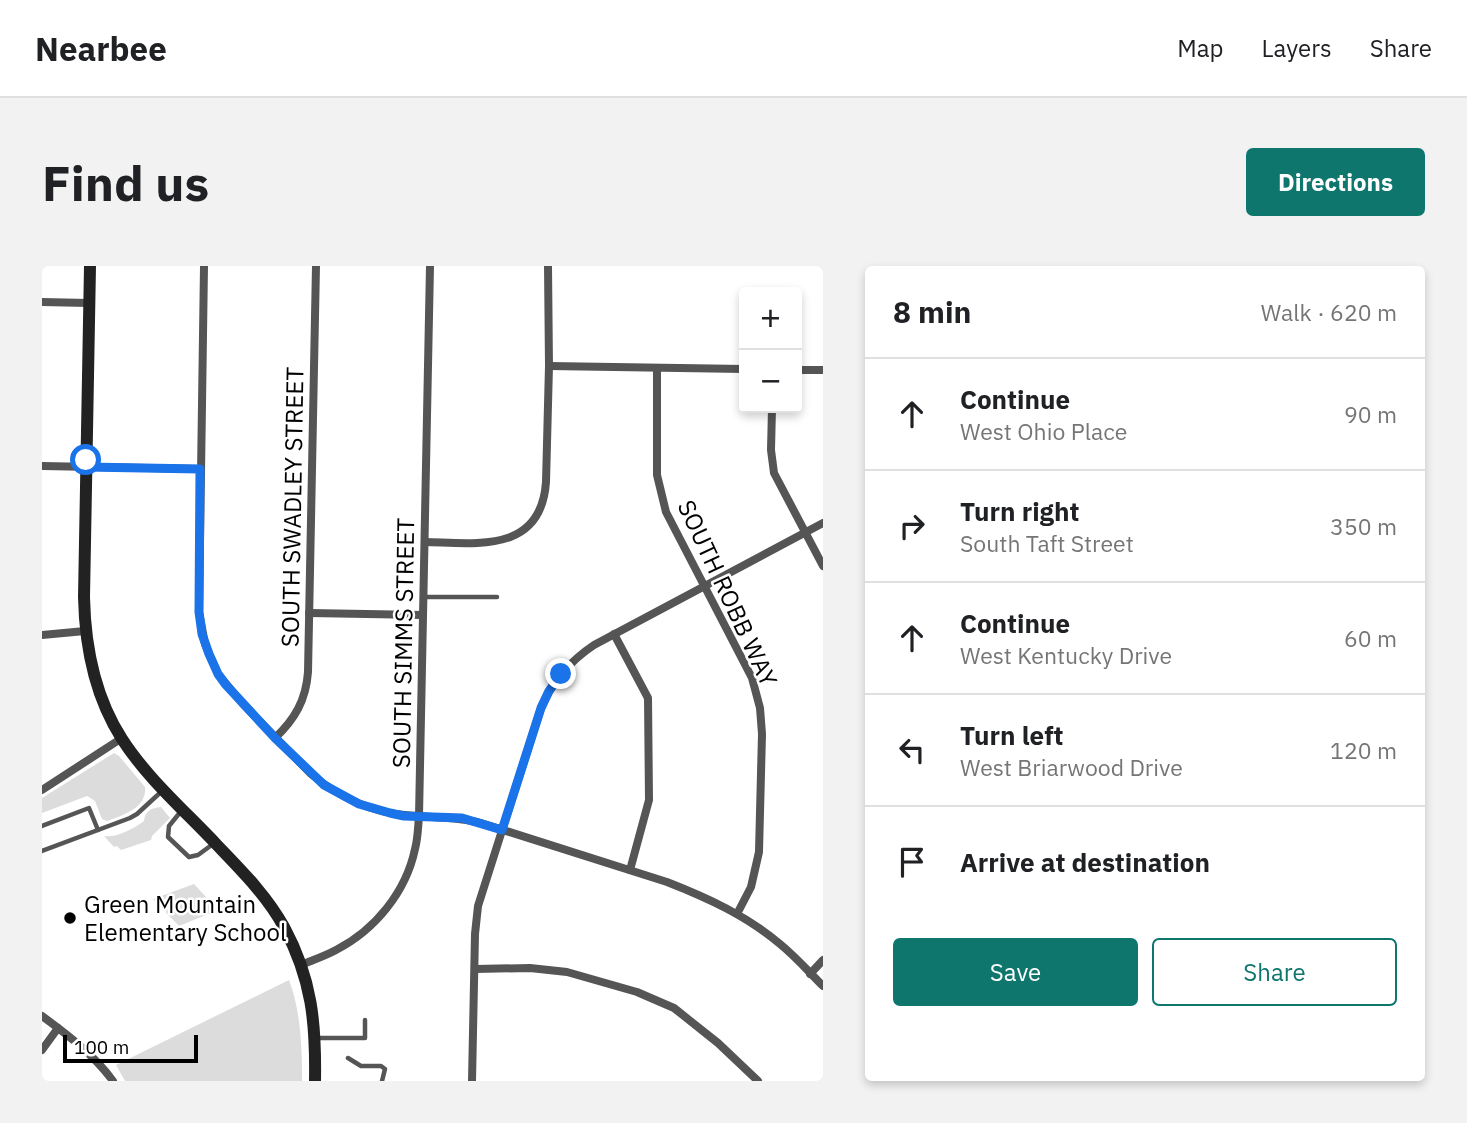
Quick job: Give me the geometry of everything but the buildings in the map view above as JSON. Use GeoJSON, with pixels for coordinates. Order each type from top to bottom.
{"type":"FeatureCollection","features":[{"type":"Feature","properties":{"kind":"main road"},"geometry":{"type":"LineString","coordinates":[[90,266],[84,597],[85,631],[91,662],[108,715],[121,738],[164,789],[247,877],[271,906],[290,939],[310,998],[315,1038],[315,1081]]}},
{"type":"Feature","properties":{"kind":"street"},"geometry":{"type":"LineString","coordinates":[[204,266],[198,599],[205,645],[226,685],[311,774],[346,798],[382,811],[462,818],[690,891],[752,923],[782,946],[823,986]]}},
{"type":"Feature","properties":{"kind":"street","name":"SOUTH SWADLEY STREET"},"geometry":{"type":"LineString","coordinates":[[275,738],[293,719],[302,702],[308,672],[316,266]]}},
{"type":"Feature","properties":{"kind":"street","name":"SOUTH SIMMS STREET"},"geometry":{"type":"LineString","coordinates":[[301,965],[345,945],[368,928],[386,910],[401,886],[412,860],[419,816],[430,266]]}},
{"type":"Feature","properties":{"kind":"street"},"geometry":{"type":"LineString","coordinates":[[425,542],[498,542],[518,534],[536,515],[543,502],[546,491],[549,366],[548,266]]}},
{"type":"Feature","properties":{"kind":"street"},"geometry":{"type":"LineString","coordinates":[[42,302],[89,303]]}},
{"type":"Feature","properties":{"kind":"street"},"geometry":{"type":"LineString","coordinates":[[549,366],[739,369]]}},
{"type":"Feature","properties":{"kind":"street","name":"SOUTH ROBB WAY"},"geometry":{"type":"LineString","coordinates":[[657,369],[657,475],[661,495],[672,524],[752,678],[760,708],[762,734],[759,852],[751,887],[737,914]]}},
{"type":"Feature","properties":{"kind":"street"},"geometry":{"type":"LineString","coordinates":[[802,370],[823,370]]}},
{"type":"Feature","properties":{"kind":"street"},"geometry":{"type":"LineString","coordinates":[[772,413],[771,450],[774,473],[823,566]]}},
{"type":"Feature","properties":{"kind":"street"},"geometry":{"type":"LineString","coordinates":[[42,466],[200,469]]}},
{"type":"Feature","properties":{"kind":"street"},"geometry":{"type":"LineString","coordinates":[[472,1081],[475,925],[478,906],[541,708],[549,691],[575,659],[594,645],[823,523]]}},
{"type":"Feature","properties":{"kind":"street"},"geometry":{"type":"LineString","coordinates":[[309,613],[423,615]]}},
{"type":"Feature","properties":{"kind":"street"},"geometry":{"type":"LineString","coordinates":[[42,635],[85,631]]}},
{"type":"Feature","properties":{"kind":"street"},"geometry":{"type":"LineString","coordinates":[[614,635],[648,698],[649,800],[630,870]]}},
{"type":"Feature","properties":{"kind":"street"},"geometry":{"type":"LineString","coordinates":[[42,790],[121,738]]}},
{"type":"Feature","properties":{"kind":"street"},"geometry":{"type":"LineString","coordinates":[[810,974],[823,960]]}},
{"type":"Feature","properties":{"kind":"street"},"geometry":{"type":"LineString","coordinates":[[475,968],[530,968],[567,972],[637,992],[674,1008],[719,1043],[758,1081]]}},
{"type":"Feature","properties":{"kind":"street"},"geometry":{"type":"LineString","coordinates":[[42,1016],[94,1058],[113,1081]]}},
{"type":"Feature","properties":{"kind":"street"},"geometry":{"type":"LineString","coordinates":[[42,1050],[58,1028]]}},
{"type":"Feature","properties":{"kind":"lane"},"geometry":{"type":"LineString","coordinates":[[424,597],[497,597]]}},
{"type":"Feature","properties":{"kind":"lane"},"geometry":{"type":"LineString","coordinates":[[42,851],[134,816],[164,789]]}},
{"type":"Feature","properties":{"kind":"lane"},"geometry":{"type":"LineString","coordinates":[[42,826],[89,808],[98,830]]}},
{"type":"Feature","properties":{"kind":"lane"},"geometry":{"type":"LineString","coordinates":[[183,809],[169,826],[168,837],[189,857],[198,855],[214,842]]}},
{"type":"Feature","properties":{"kind":"lane"},"geometry":{"type":"LineString","coordinates":[[315,1038],[365,1038],[365,1020]]}},
{"type":"Feature","properties":{"kind":"lane"},"geometry":{"type":"LineString","coordinates":[[348,1058],[361,1066],[380,1066],[385,1069],[383,1081]]}},
{"type":"Feature","properties":{"kind":"shaded area"},"geometry":{"type":"Polygon","coordinates":[[[114,753],[145,787],[142,800],[133,810],[107,821],[102,819],[95,801],[87,796],[42,813],[42,798],[114,753]]]}},
{"type":"Feature","properties":{"kind":"shaded area"},"geometry":{"type":"Polygon","coordinates":[[[161,807],[170,818],[151,840],[121,850],[117,846],[114,847],[104,836],[114,836],[130,830],[144,821],[149,811],[161,807]]]}},
{"type":"Feature","properties":{"kind":"shaded area"},"geometry":{"type":"Polygon","coordinates":[[[194,884],[218,910],[179,926],[153,899],[194,884]]]}},
{"type":"Feature","properties":{"kind":"shaded area"},"geometry":{"type":"Polygon","coordinates":[[[289,980],[298,1017],[302,1081],[125,1081],[116,1065],[289,980]]]}},
{"type":"Feature","properties":{"kind":"place","name":"Green Mountain Elementary School"},"geometry":{"type":"Point","coordinates":[70,918]}},
{"type":"Feature","properties":{"kind":"route"},"geometry":{"type":"LineString","coordinates":[[86,460],[86,467],[200,469],[199,612],[205,645],[218,674],[243,704],[311,774],[324,785],[359,804],[404,816],[462,818],[502,830],[541,708],[561,674]]}}]}
